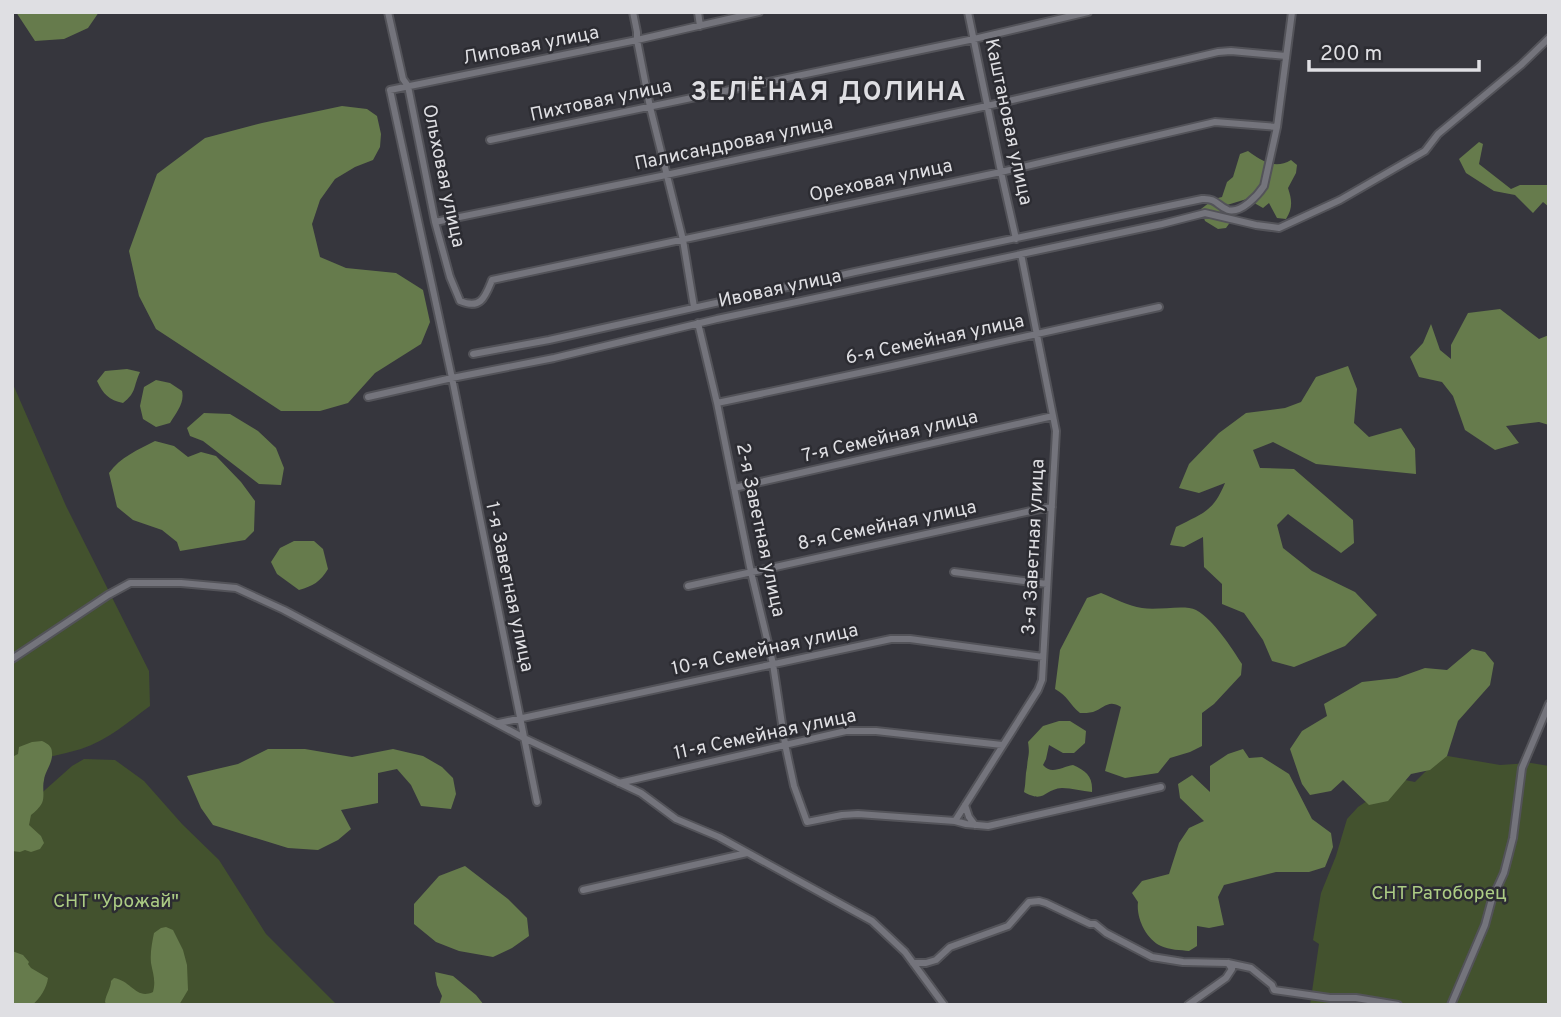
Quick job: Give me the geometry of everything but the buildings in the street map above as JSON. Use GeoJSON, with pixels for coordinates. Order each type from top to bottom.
{"type":"FeatureCollection","features":[{"type":"Feature","properties":{"kind":"street","name":"Ольховая улица"},"geometry":{"type":"LineString","coordinates":[[388,12],[403,79],[408,86],[435,222],[450,277],[460,301],[470,304],[482,301],[492,280]]}},
{"type":"Feature","properties":{"kind":"street"},"geometry":{"type":"LineString","coordinates":[[633,12],[650,107],[683,240],[694,307]]}},
{"type":"Feature","properties":{"kind":"street"},"geometry":{"type":"LineString","coordinates":[[698,12],[700,26]]}},
{"type":"Feature","properties":{"kind":"street","name":"Липовая улица"},"geometry":{"type":"LineString","coordinates":[[390,90],[637,40],[759,12]]}},
{"type":"Feature","properties":{"kind":"street","name":"Каштановая улица"},"geometry":{"type":"LineString","coordinates":[[968,12],[1016,239]]}},
{"type":"Feature","properties":{"kind":"street","name":"Пихтовая улица"},"geometry":{"type":"LineString","coordinates":[[490,140],[974,39],[1087,12]]}},
{"type":"Feature","properties":{"kind":"street"},"geometry":{"type":"LineString","coordinates":[[1277,127],[1292,12]]}},
{"type":"Feature","properties":{"kind":"street","name":"Ивовая улица"},"geometry":{"type":"LineString","coordinates":[[368,397],[1199,214],[1279,228],[1340,200],[1425,150],[1438,134],[1459,119],[1549,38]]}},
{"type":"Feature","properties":{"kind":"street","name":"Палисандровая улица"},"geometry":{"type":"LineString","coordinates":[[435,222],[988,106],[1224,51],[1286,56]]}},
{"type":"Feature","properties":{"kind":"street","name":"1-я Заветная улица"},"geometry":{"type":"LineString","coordinates":[[390,90],[452,378],[537,802]]}},
{"type":"Feature","properties":{"kind":"street","name":"Ореховая улица"},"geometry":{"type":"LineString","coordinates":[[492,280],[1001,172],[1215,122],[1277,127]]}},
{"type":"Feature","properties":{"kind":"street","name":"Ивовая улица"},"geometry":{"type":"LineString","coordinates":[[474,354],[1202,199],[1210,198],[1225,209],[1237,210],[1264,186],[1277,127]]}},
{"type":"Feature","properties":{"kind":"street","name":"3-я Заветная улица"},"geometry":{"type":"LineString","coordinates":[[954,821],[1042,680],[1056,434],[1021,254]]}},
{"type":"Feature","properties":{"kind":"street","name":"6-я Семейная улица"},"geometry":{"type":"LineString","coordinates":[[717,403],[1159,307]]}},
{"type":"Feature","properties":{"kind":"street","name":"2-я Заветная улица"},"geometry":{"type":"LineString","coordinates":[[698,323],[773,664],[794,786],[807,822],[858,814],[954,821]]}},
{"type":"Feature","properties":{"kind":"street","name":"7-я Семейная улица"},"geometry":{"type":"LineString","coordinates":[[734,488],[1053,416]]}},
{"type":"Feature","properties":{"kind":"street","name":"8-я Семейная улица"},"geometry":{"type":"LineString","coordinates":[[688,586],[1052,508]]}},
{"type":"Feature","properties":{"kind":"street"},"geometry":{"type":"LineString","coordinates":[[954,572],[1047,584]]}},
{"type":"Feature","properties":{"kind":"street"},"geometry":{"type":"LineString","coordinates":[[12,659],[130,583],[181,583],[236,588],[284,610],[524,738],[641,793],[676,820],[719,837],[872,921],[905,953],[944,1005]]}},
{"type":"Feature","properties":{"kind":"street","name":"10-я Семейная улица"},"geometry":{"type":"LineString","coordinates":[[497,724],[882,640],[900,638],[1043,657]]}},
{"type":"Feature","properties":{"kind":"street"},"geometry":{"type":"LineString","coordinates":[[1451,1005],[1504,873],[1513,838],[1522,768],[1549,704]]}},
{"type":"Feature","properties":{"kind":"street","name":"11-я Семейная улица"},"geometry":{"type":"LineString","coordinates":[[619,783],[846,731],[866,730],[1002,745]]}},
{"type":"Feature","properties":{"kind":"street"},"geometry":{"type":"LineString","coordinates":[[954,821],[988,826],[1161,787]]}},
{"type":"Feature","properties":{"kind":"street"},"geometry":{"type":"LineString","coordinates":[[965,803],[969,817],[975,825]]}},
{"type":"Feature","properties":{"kind":"street"},"geometry":{"type":"LineString","coordinates":[[583,890],[747,853]]}},
{"type":"Feature","properties":{"kind":"street"},"geometry":{"type":"LineString","coordinates":[[913,963],[936,960],[950,947],[1008,926],[1029,902],[1039,901],[1090,924],[1096,924],[1106,933],[1152,957],[1184,962],[1228,963],[1251,968],[1272,985],[1273,990],[1398,1005]]}},
{"type":"Feature","properties":{"kind":"street"},"geometry":{"type":"LineString","coordinates":[[1188,1005],[1226,978],[1232,969],[1228,963]]}},
{"type":"Feature","properties":{"kind":"green space"},"geometry":{"type":"Polygon","coordinates":[[[16,12],[99,12],[88,28],[64,39],[35,41],[16,12]]]}},
{"type":"Feature","properties":{"kind":"green space"},"geometry":{"type":"Polygon","coordinates":[[[342,106],[367,109],[377,116],[381,134],[380,147],[373,160],[335,179],[320,200],[312,224],[320,257],[346,268],[396,273],[423,290],[430,322],[421,344],[375,373],[348,403],[320,411],[281,411],[156,329],[139,296],[129,251],[157,174],[205,138],[342,106]]]}},
{"type":"Feature","properties":{"kind":"green space"},"geometry":{"type":"Polygon","coordinates":[[[1479,142],[1483,144],[1479,164],[1511,189],[1520,185],[1549,185],[1549,207],[1543,202],[1533,213],[1515,195],[1494,191],[1466,173],[1459,159],[1479,142]]]}},
{"type":"Feature","properties":{"kind":"green space"},"geometry":{"type":"Polygon","coordinates":[[[1248,151],[1269,163],[1280,164],[1291,160],[1297,165],[1288,188],[1290,211],[1286,219],[1277,218],[1269,203],[1263,208],[1250,198],[1227,205],[1231,221],[1226,228],[1218,229],[1205,221],[1201,209],[1214,199],[1222,197],[1227,182],[1233,177],[1240,154],[1248,151]]]}},
{"type":"Feature","properties":{"kind":"green space"},"geometry":{"type":"Polygon","coordinates":[[[1500,309],[1539,339],[1549,335],[1549,425],[1539,422],[1506,426],[1519,443],[1495,450],[1465,430],[1453,396],[1442,382],[1419,377],[1410,357],[1423,343],[1431,324],[1440,350],[1451,359],[1451,345],[1468,313],[1500,309]]]}},
{"type":"Feature","properties":{"kind":"green space"},"geometry":{"type":"Polygon","coordinates":[[[1348,366],[1357,389],[1354,423],[1369,437],[1401,428],[1415,449],[1416,474],[1316,464],[1273,442],[1253,450],[1260,468],[1294,469],[1353,520],[1354,543],[1341,553],[1288,514],[1277,525],[1283,548],[1312,571],[1355,592],[1377,615],[1345,646],[1294,667],[1272,661],[1263,640],[1244,613],[1222,604],[1222,584],[1204,567],[1203,537],[1184,547],[1170,545],[1176,527],[1211,506],[1225,483],[1199,493],[1179,488],[1189,464],[1219,433],[1246,413],[1285,408],[1301,402],[1316,377],[1348,366]]]}},
{"type":"Feature","properties":{"kind":"green space"},"geometry":{"type":"Polygon","coordinates":[[[127,369],[140,372],[133,392],[123,403],[107,396],[97,381],[105,371],[127,369]]]}},
{"type":"Feature","properties":{"kind":"green space"},"geometry":{"type":"Polygon","coordinates":[[[156,380],[170,383],[182,391],[183,395],[170,423],[156,427],[143,419],[140,406],[144,387],[156,380]]]}},
{"type":"Feature","properties":{"kind":"green space"},"geometry":{"type":"Polygon","coordinates":[[[12,382],[66,506],[149,671],[150,706],[91,745],[12,767],[12,382]]]}},
{"type":"Feature","properties":{"kind":"green space"},"geometry":{"type":"Polygon","coordinates":[[[204,413],[230,414],[258,431],[276,448],[284,468],[281,485],[259,484],[203,441],[190,436],[187,428],[204,413]]]}},
{"type":"Feature","properties":{"kind":"green space"},"geometry":{"type":"Polygon","coordinates":[[[155,441],[174,446],[188,457],[201,452],[216,456],[241,482],[255,501],[254,531],[245,540],[180,551],[177,542],[162,530],[133,520],[117,507],[109,473],[124,458],[155,441]]]}},
{"type":"Feature","properties":{"kind":"green space"},"geometry":{"type":"Polygon","coordinates":[[[294,541],[314,541],[323,549],[328,569],[316,583],[299,590],[277,574],[271,562],[280,548],[294,541]]]}},
{"type":"Feature","properties":{"kind":"green space"},"geometry":{"type":"Polygon","coordinates":[[[1101,593],[1142,608],[1196,610],[1216,627],[1242,664],[1241,675],[1202,713],[1202,746],[1170,758],[1158,773],[1125,778],[1105,771],[1121,707],[1110,704],[1093,712],[1080,713],[1055,689],[1060,650],[1087,598],[1101,593]]]}},
{"type":"Feature","properties":{"kind":"green space"},"geometry":{"type":"Polygon","coordinates":[[[1472,649],[1485,652],[1494,663],[1490,685],[1458,721],[1447,756],[1430,770],[1411,774],[1388,801],[1369,805],[1343,780],[1331,791],[1310,795],[1302,784],[1290,749],[1302,731],[1327,716],[1324,704],[1362,682],[1397,678],[1425,668],[1447,670],[1472,649]]]}},
{"type":"Feature","properties":{"kind":"green space"},"geometry":{"type":"Polygon","coordinates":[[[1070,721],[1086,731],[1085,743],[1074,753],[1063,753],[1049,745],[1043,765],[1050,770],[1073,765],[1078,767],[1090,778],[1092,792],[1062,788],[1036,797],[1024,792],[1028,742],[1043,726],[1070,721]]]}},
{"type":"Feature","properties":{"kind":"green space"},"geometry":{"type":"Polygon","coordinates":[[[42,741],[50,747],[52,757],[43,783],[43,801],[31,815],[29,825],[41,836],[44,843],[40,849],[31,852],[12,851],[12,757],[18,754],[19,747],[42,741]]]}},
{"type":"Feature","properties":{"kind":"green space"},"geometry":{"type":"Polygon","coordinates":[[[268,749],[305,749],[352,757],[393,749],[423,756],[442,767],[453,778],[456,794],[451,809],[421,806],[411,785],[397,769],[378,773],[378,803],[341,810],[351,829],[338,840],[318,850],[288,848],[213,825],[201,808],[187,776],[238,764],[268,749]]]}},
{"type":"Feature","properties":{"kind":"green space"},"geometry":{"type":"Polygon","coordinates":[[[1243,749],[1249,758],[1262,757],[1289,774],[1312,819],[1331,833],[1333,847],[1325,867],[1309,872],[1276,872],[1224,885],[1218,897],[1224,925],[1209,928],[1197,926],[1197,946],[1189,951],[1164,947],[1156,943],[1143,927],[1138,902],[1132,893],[1142,881],[1169,874],[1179,843],[1189,828],[1204,821],[1180,798],[1178,784],[1192,775],[1210,792],[1210,766],[1228,754],[1243,749]]]}},
{"type":"Feature","properties":{"kind":"green space","name":"СНТ Ратоборец"},"geometry":{"type":"Polygon","coordinates":[[[1442,755],[1500,765],[1531,763],[1549,766],[1549,1005],[1310,1005],[1319,944],[1313,940],[1321,893],[1347,819],[1358,807],[1400,779],[1415,782],[1442,755]]]}},
{"type":"Feature","properties":{"kind":"green space","name":"СНТ \"Урожай\""},"geometry":{"type":"Polygon","coordinates":[[[84,759],[115,760],[144,781],[219,860],[266,934],[337,1005],[12,1005],[12,812],[36,798],[72,766],[84,759]]]}},
{"type":"Feature","properties":{"kind":"green space"},"geometry":{"type":"Polygon","coordinates":[[[465,866],[508,899],[527,918],[529,936],[493,957],[459,951],[436,942],[414,924],[414,904],[439,876],[465,866]]]}},
{"type":"Feature","properties":{"kind":"green space"},"geometry":{"type":"Polygon","coordinates":[[[166,927],[173,930],[187,965],[188,990],[179,1005],[107,1005],[105,1002],[114,978],[142,994],[153,992],[151,956],[154,933],[166,927]]]}},
{"type":"Feature","properties":{"kind":"green space"},"geometry":{"type":"Polygon","coordinates":[[[12,951],[23,955],[31,968],[48,978],[43,993],[32,1005],[12,1005],[12,951]]]}},
{"type":"Feature","properties":{"kind":"green space"},"geometry":{"type":"Polygon","coordinates":[[[435,972],[453,976],[484,1005],[439,1005],[442,996],[435,972]]]}},
{"type":"Feature","properties":{"kind":"district","name":"ЗЕЛЁНАЯ ДОЛИНА"},"geometry":{"type":"Point","coordinates":[829,93]}}]}
